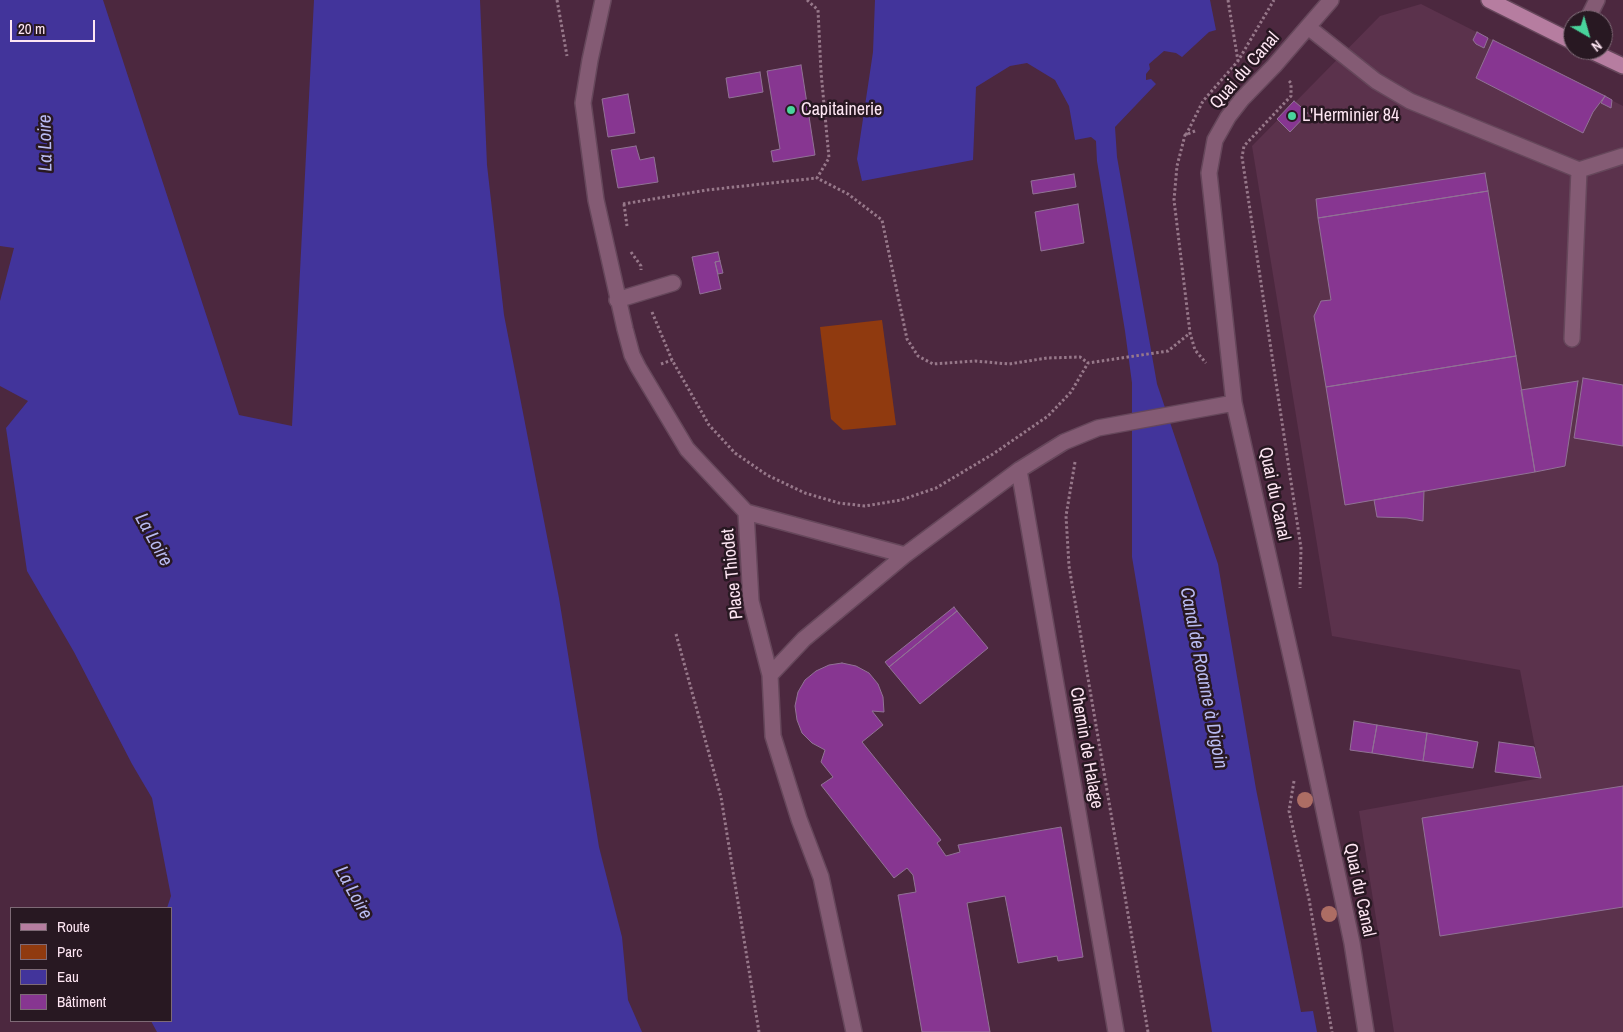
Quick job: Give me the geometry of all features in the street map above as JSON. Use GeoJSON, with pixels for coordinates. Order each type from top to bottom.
{"type":"FeatureCollection","features":[{"type":"Feature","properties":{"kind":"main road"},"geometry":{"type":"LineString","coordinates":[[1489,0],[1563,37]]}},
{"type":"Feature","properties":{"kind":"main road"},"geometry":{"type":"LineString","coordinates":[[1610,60],[1623,66]]}},
{"type":"Feature","properties":{"kind":"street"},"geometry":{"type":"LineString","coordinates":[[604,0],[590,60],[583,103],[599,212],[617,300],[632,356],[687,450],[746,512]]}},
{"type":"Feature","properties":{"kind":"street","name":"Quai du Canal"},"geometry":{"type":"LineString","coordinates":[[1331,0],[1228,117],[1214,140],[1208,173],[1234,403],[1297,683],[1352,943],[1366,1032]]}},
{"type":"Feature","properties":{"kind":"street"},"geometry":{"type":"LineString","coordinates":[[1308,27],[1376,81],[1410,102],[1578,170],[1623,156]]}},
{"type":"Feature","properties":{"kind":"street"},"geometry":{"type":"LineString","coordinates":[[1572,339],[1578,170]]}},
{"type":"Feature","properties":{"kind":"street"},"geometry":{"type":"LineString","coordinates":[[617,300],[673,283]]}},
{"type":"Feature","properties":{"kind":"street"},"geometry":{"type":"LineString","coordinates":[[770,675],[804,639],[905,555],[1019,470],[1064,442],[1098,428],[1234,403]]}},
{"type":"Feature","properties":{"kind":"street","name":"Chemin de Halage"},"geometry":{"type":"LineString","coordinates":[[1019,470],[1116,1032]]}},
{"type":"Feature","properties":{"kind":"street","name":"Place Thiodet"},"geometry":{"type":"LineString","coordinates":[[854,1032],[821,877],[799,819],[773,736],[770,675],[751,601],[746,512],[905,555]]}},
{"type":"Feature","properties":{"kind":"path"},"geometry":{"type":"LineString","coordinates":[[557,0],[567,58]]}},
{"type":"Feature","properties":{"kind":"path"},"geometry":{"type":"LineString","coordinates":[[807,0],[818,10],[821,72],[829,158],[817,178]]}},
{"type":"Feature","properties":{"kind":"path"},"geometry":{"type":"LineString","coordinates":[[1228,0],[1238,61]]}},
{"type":"Feature","properties":{"kind":"path"},"geometry":{"type":"LineString","coordinates":[[1206,363],[1195,350],[1190,333],[1174,200],[1177,166],[1186,135],[1204,101],[1238,61],[1274,0]]}},
{"type":"Feature","properties":{"kind":"path"},"geometry":{"type":"LineString","coordinates":[[1274,66],[1291,83],[1291,96],[1244,146],[1242,157],[1301,548],[1300,596]]}},
{"type":"Feature","properties":{"kind":"path"},"geometry":{"type":"LineString","coordinates":[[1186,135],[1228,117]]}},
{"type":"Feature","properties":{"kind":"path"},"geometry":{"type":"LineString","coordinates":[[599,212],[624,204],[707,190],[817,178],[848,194],[882,220],[908,339],[918,356],[933,364],[975,361],[1008,364],[1047,358],[1080,357],[1088,363],[1168,351],[1190,333]]}},
{"type":"Feature","properties":{"kind":"path"},"geometry":{"type":"LineString","coordinates":[[630,250],[641,266],[644,292],[672,360],[709,425],[735,452],[767,475],[805,493],[839,504],[865,506],[901,500],[936,488],[992,454],[1048,416],[1071,392],[1088,363]]}},
{"type":"Feature","properties":{"kind":"path"},"geometry":{"type":"LineString","coordinates":[[1064,442],[1075,462],[1066,516],[1069,566],[1148,1032]]}},
{"type":"Feature","properties":{"kind":"path"},"geometry":{"type":"LineString","coordinates":[[676,634],[720,797],[759,1032]]}},
{"type":"Feature","properties":{"kind":"path"},"geometry":{"type":"LineString","coordinates":[[1295,777],[1289,811],[1309,899],[1332,1032]]}},
{"type":"Feature","properties":{"kind":"shaded area"},"geometry":{"type":"Polygon","coordinates":[[[1421,4],[1623,106],[1623,1032],[1394,1032],[1359,811],[1541,778],[1520,670],[1332,636],[1252,146],[1380,16],[1421,4]]]}},
{"type":"Feature","properties":{"kind":"green space"},"geometry":{"type":"Polygon","coordinates":[[[882,320],[896,425],[843,430],[831,419],[820,327],[882,320]]]}},
{"type":"Feature","properties":{"kind":"water","name":"La Loire"},"geometry":{"type":"Polygon","coordinates":[[[0,0],[103,0],[239,415],[292,426],[314,0],[480,0],[487,165],[504,315],[559,598],[599,847],[622,937],[628,1000],[642,1032],[157,1032],[152,1022],[172,1022],[172,907],[167,907],[171,896],[152,798],[132,764],[74,652],[27,571],[6,428],[28,401],[0,386],[0,301],[14,248],[0,246],[0,0]]]}},
{"type":"Feature","properties":{"kind":"water","name":"Canal de Roanne à Digoin"},"geometry":{"type":"Polygon","coordinates":[[[875,0],[1210,0],[1216,30],[1209,32],[1182,57],[1176,53],[1164,51],[1149,64],[1150,69],[1146,74],[1146,80],[1151,79],[1156,84],[1115,127],[1117,157],[1157,384],[1218,564],[1256,789],[1301,1012],[1313,1011],[1317,1032],[1212,1032],[1132,557],[1132,383],[1097,161],[1096,141],[1091,137],[1075,140],[1069,106],[1055,80],[1027,63],[1010,66],[976,87],[973,160],[862,181],[857,159],[873,52],[875,0]]]}},
{"type":"Feature","properties":{"kind":"building"},"geometry":{"type":"Polygon","coordinates":[[[1477,32],[1488,38],[1484,48],[1473,40],[1477,32]]]}},
{"type":"Feature","properties":{"kind":"building"},"geometry":{"type":"Polygon","coordinates":[[[1493,40],[1605,96],[1593,112],[1583,133],[1476,78],[1493,40]]]}},
{"type":"Feature","properties":{"kind":"building","name":"Capitainerie"},"geometry":{"type":"Polygon","coordinates":[[[801,65],[815,155],[773,162],[771,151],[780,149],[767,71],[801,65]]]}},
{"type":"Feature","properties":{"kind":"building"},"geometry":{"type":"Polygon","coordinates":[[[760,72],[763,92],[729,98],[726,78],[760,72]]]}},
{"type":"Feature","properties":{"kind":"building"},"geometry":{"type":"Polygon","coordinates":[[[628,94],[635,133],[608,137],[602,99],[628,94]]]}},
{"type":"Feature","properties":{"kind":"building"},"geometry":{"type":"Polygon","coordinates":[[[1605,96],[1612,100],[1611,108],[1601,103],[1605,96]]]}},
{"type":"Feature","properties":{"kind":"building","name":"L'Herminier 84"},"geometry":{"type":"Polygon","coordinates":[[[1294,101],[1308,113],[1290,132],[1277,119],[1294,101]]]}},
{"type":"Feature","properties":{"kind":"building"},"geometry":{"type":"Polygon","coordinates":[[[636,146],[640,160],[654,157],[658,182],[618,188],[611,150],[636,146]]]}},
{"type":"Feature","properties":{"kind":"building"},"geometry":{"type":"Polygon","coordinates":[[[1485,173],[1488,191],[1318,218],[1316,199],[1485,173]]]}},
{"type":"Feature","properties":{"kind":"building"},"geometry":{"type":"Polygon","coordinates":[[[1074,174],[1076,187],[1033,194],[1031,181],[1074,174]]]}},
{"type":"Feature","properties":{"kind":"building"},"geometry":{"type":"Polygon","coordinates":[[[1488,191],[1516,356],[1326,387],[1314,316],[1321,301],[1331,300],[1318,218],[1488,191]]]}},
{"type":"Feature","properties":{"kind":"building"},"geometry":{"type":"Polygon","coordinates":[[[1078,204],[1084,243],[1041,251],[1035,212],[1078,204]]]}},
{"type":"Feature","properties":{"kind":"building"},"geometry":{"type":"Polygon","coordinates":[[[718,252],[720,261],[715,262],[721,289],[700,294],[692,257],[718,252]]]}},
{"type":"Feature","properties":{"kind":"building"},"geometry":{"type":"Polygon","coordinates":[[[720,261],[723,273],[718,274],[715,262],[720,261]]]}},
{"type":"Feature","properties":{"kind":"building"},"geometry":{"type":"Polygon","coordinates":[[[1516,356],[1535,472],[1345,505],[1326,387],[1516,356]]]}},
{"type":"Feature","properties":{"kind":"building"},"geometry":{"type":"Polygon","coordinates":[[[1583,378],[1623,385],[1623,446],[1574,438],[1583,378]]]}},
{"type":"Feature","properties":{"kind":"building"},"geometry":{"type":"Polygon","coordinates":[[[1578,381],[1565,466],[1535,472],[1521,390],[1578,381]]]}},
{"type":"Feature","properties":{"kind":"building"},"geometry":{"type":"Polygon","coordinates":[[[1424,491],[1423,521],[1407,518],[1377,517],[1374,500],[1424,491]]]}},
{"type":"Feature","properties":{"kind":"building"},"geometry":{"type":"Polygon","coordinates":[[[954,607],[957,611],[889,667],[885,662],[954,607]]]}},
{"type":"Feature","properties":{"kind":"building"},"geometry":{"type":"Polygon","coordinates":[[[957,611],[988,648],[920,704],[889,667],[957,611]]]}},
{"type":"Feature","properties":{"kind":"building"},"geometry":{"type":"Polygon","coordinates":[[[842,663],[856,666],[869,673],[878,684],[883,697],[884,712],[872,711],[883,725],[862,742],[941,840],[937,843],[946,856],[960,852],[958,845],[1061,827],[1083,957],[1058,961],[1057,956],[1018,963],[1005,896],[967,903],[990,1032],[922,1032],[898,895],[916,892],[913,875],[907,868],[894,878],[821,785],[833,777],[821,762],[825,750],[812,743],[802,733],[797,720],[795,706],[798,692],[805,680],[816,671],[829,665],[842,663]]]}},
{"type":"Feature","properties":{"kind":"building"},"geometry":{"type":"Polygon","coordinates":[[[1354,721],[1377,725],[1372,753],[1350,750],[1354,721]]]}},
{"type":"Feature","properties":{"kind":"building"},"geometry":{"type":"Polygon","coordinates":[[[1377,725],[1427,733],[1423,761],[1372,753],[1377,725]]]}},
{"type":"Feature","properties":{"kind":"building"},"geometry":{"type":"Polygon","coordinates":[[[1427,733],[1478,742],[1473,768],[1423,761],[1427,733]]]}},
{"type":"Feature","properties":{"kind":"building"},"geometry":{"type":"Polygon","coordinates":[[[1499,742],[1534,747],[1541,778],[1495,772],[1499,742]]]}},
{"type":"Feature","properties":{"kind":"building"},"geometry":{"type":"Polygon","coordinates":[[[1623,786],[1623,907],[1440,936],[1422,818],[1623,786]]]}},
{"type":"Feature","properties":{"kind":"place","name":"Capitainerie"},"geometry":{"type":"Point","coordinates":[791,110]}},
{"type":"Feature","properties":{"kind":"place","name":"L'Herminier 84"},"geometry":{"type":"Point","coordinates":[1292,116]}}]}
